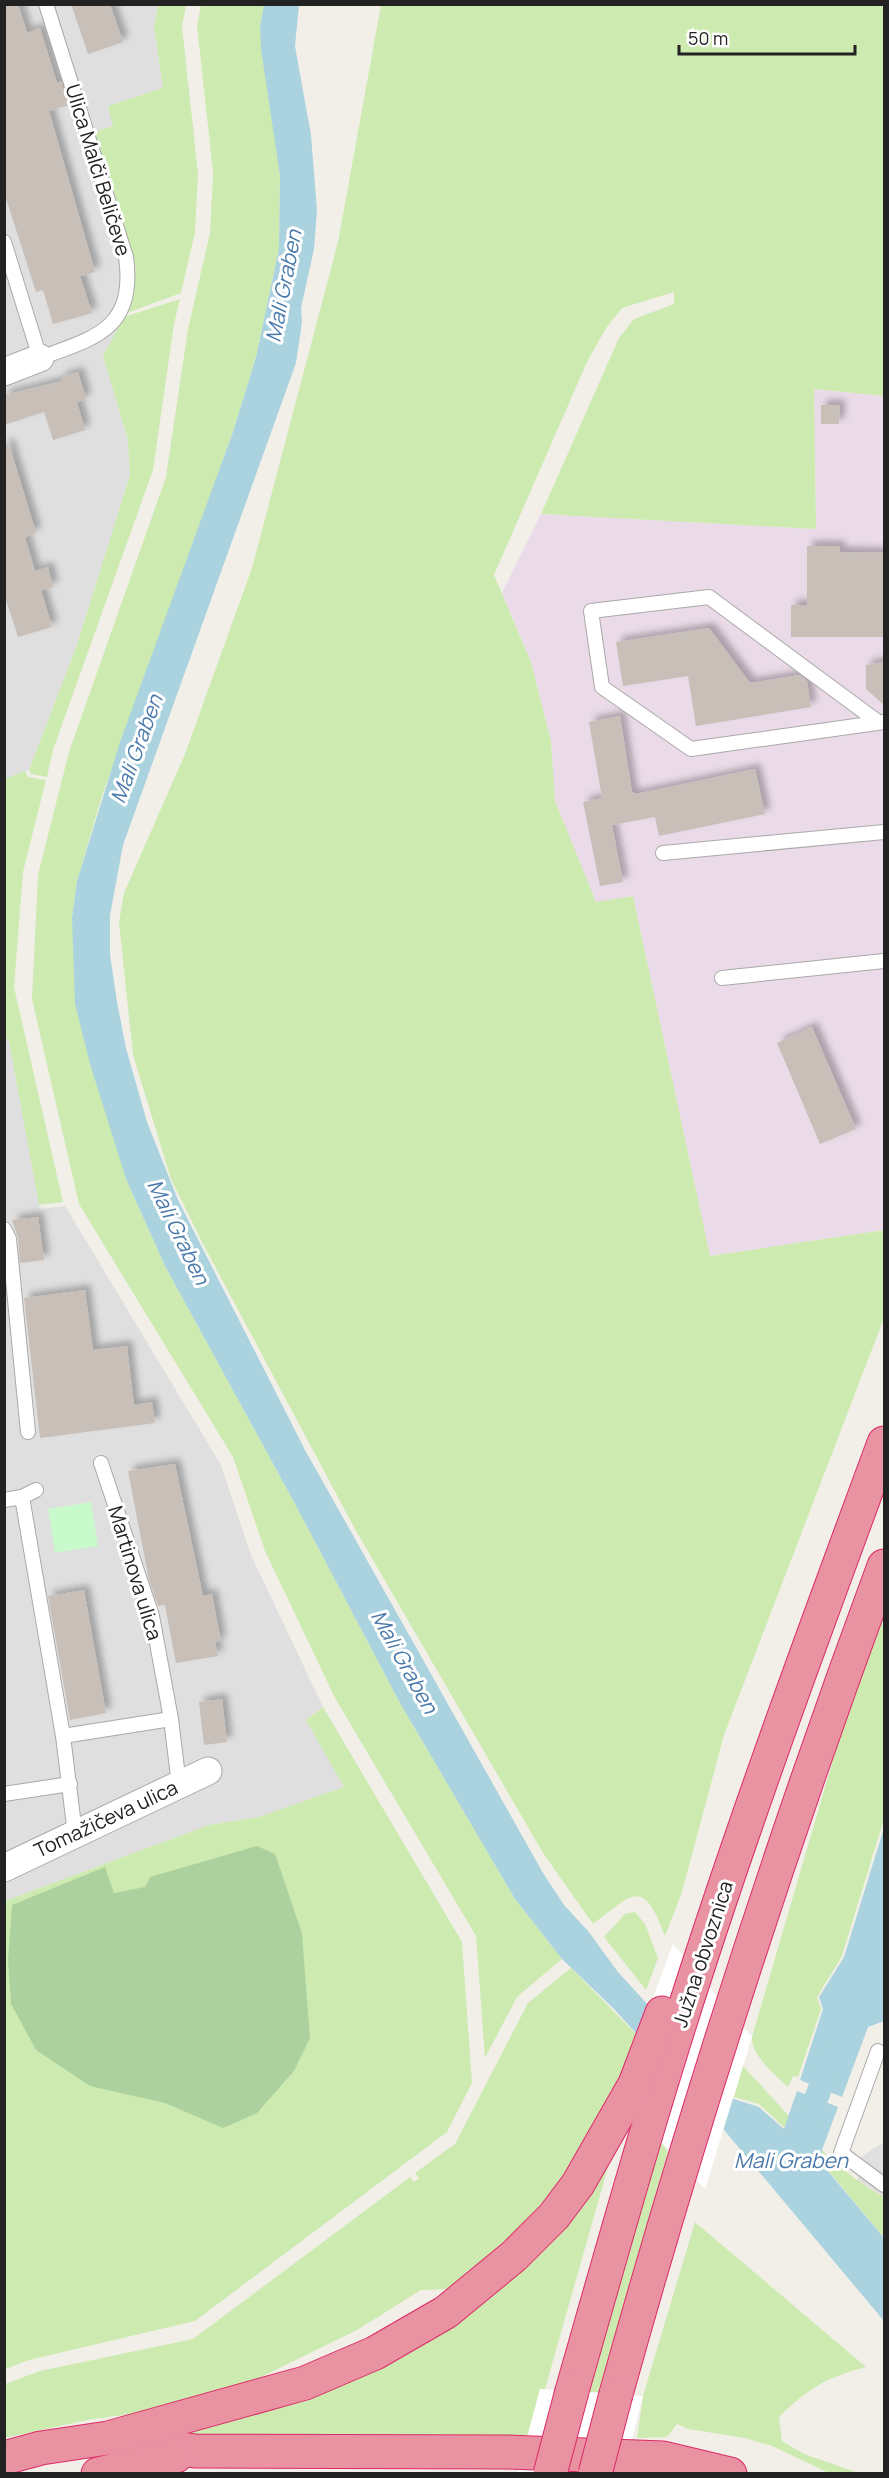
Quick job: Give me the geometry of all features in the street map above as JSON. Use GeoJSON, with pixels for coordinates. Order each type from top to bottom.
{"type":"FeatureCollection","features":[{"type":"Feature","properties":{"kind":"highway","name":"Južna obvoznica"},"geometry":{"type":"LineString","coordinates":[[550,2474],[648,2128],[696,1972],[798,1675],[885,1443]]}},
{"type":"Feature","properties":{"kind":"highway"},"geometry":{"type":"LineString","coordinates":[[595,2474],[682,2165],[729,2010],[838,1692],[885,1566]]}},
{"type":"Feature","properties":{"kind":"highway"},"geometry":{"type":"LineString","coordinates":[[4,2457],[41,2448],[108,2438],[305,2383],[375,2353],[446,2312],[514,2256],[554,2216],[578,2184],[625,2105],[669,1995],[682,1981],[696,1972]]}},
{"type":"Feature","properties":{"kind":"highway"},"geometry":{"type":"LineString","coordinates":[[108,2438],[195,2451],[507,2452],[663,2458],[730,2474]]}},
{"type":"Feature","properties":{"kind":"highway"},"geometry":{"type":"LineString","coordinates":[[98,2474],[195,2451]]}},
{"type":"Feature","properties":{"kind":"street","name":"Ulica Malči Beličeve"},"geometry":{"type":"LineString","coordinates":[[4,372],[40,358]]}},
{"type":"Feature","properties":{"kind":"street","name":"Tomažičeva ulica"},"geometry":{"type":"LineString","coordinates":[[4,1868],[208,1771]]}},
{"type":"Feature","properties":{"kind":"lane","name":"Ulica Malči Beličeve"},"geometry":{"type":"LineString","coordinates":[[40,358],[89,341],[110,326],[127,292],[128,275],[126,257],[46,4]]}},
{"type":"Feature","properties":{"kind":"lane"},"geometry":{"type":"LineString","coordinates":[[4,242],[40,358]]}},
{"type":"Feature","properties":{"kind":"lane"},"geometry":{"type":"LineString","coordinates":[[709,597],[881,722],[691,749],[602,687],[591,611],[709,597]]}},
{"type":"Feature","properties":{"kind":"lane"},"geometry":{"type":"LineString","coordinates":[[663,853],[885,832]]}},
{"type":"Feature","properties":{"kind":"lane"},"geometry":{"type":"LineString","coordinates":[[723,978],[885,961]]}},
{"type":"Feature","properties":{"kind":"lane"},"geometry":{"type":"LineString","coordinates":[[4,1229],[9,1239],[28,1432]]}},
{"type":"Feature","properties":{"kind":"lane","name":"Martinova ulica"},"geometry":{"type":"LineString","coordinates":[[100,1463],[152,1616],[171,1719],[179,1785]]}},
{"type":"Feature","properties":{"kind":"lane"},"geometry":{"type":"LineString","coordinates":[[4,1500],[22,1497],[36,1490]]}},
{"type":"Feature","properties":{"kind":"lane"},"geometry":{"type":"LineString","coordinates":[[22,1497],[63,1736],[75,1834]]}},
{"type":"Feature","properties":{"kind":"lane"},"geometry":{"type":"LineString","coordinates":[[63,1736],[171,1719]]}},
{"type":"Feature","properties":{"kind":"lane"},"geometry":{"type":"LineString","coordinates":[[4,1794],[70,1784]]}},
{"type":"Feature","properties":{"kind":"lane"},"geometry":{"type":"LineString","coordinates":[[878,2052],[841,2153],[885,2185]]}},
{"type":"Feature","properties":{"kind":"shaded area"},"geometry":{"type":"Polygon","coordinates":[[[5,5],[158,5],[154,27],[163,88],[108,106],[114,126],[94,133],[136,269],[127,313],[103,356],[128,440],[130,475],[77,645],[29,770],[5,779],[5,5]]]}},
{"type":"Feature","properties":{"kind":"shaded area"},"geometry":{"type":"Polygon","coordinates":[[[814,389],[884,396],[884,1230],[710,1256],[633,896],[596,903],[555,801],[551,741],[531,662],[502,593],[541,514],[816,529],[814,389]]]}},
{"type":"Feature","properties":{"kind":"shaded area"},"geometry":{"type":"Polygon","coordinates":[[[8,1034],[40,1209],[65,1206],[221,1465],[251,1555],[323,1707],[306,1720],[345,1787],[259,1817],[209,1825],[5,1901],[4,1035],[8,1034]]]}},
{"type":"Feature","properties":{"kind":"shaded area"},"geometry":{"type":"Polygon","coordinates":[[[884,2142],[884,2197],[858,2181],[858,2159],[884,2142]]]}},
{"type":"Feature","properties":{"kind":"green space"},"geometry":{"type":"Polygon","coordinates":[[[158,5],[186,5],[182,27],[198,173],[195,232],[181,293],[127,313],[136,269],[94,132],[113,126],[108,106],[163,88],[154,27],[158,5]]]}},
{"type":"Feature","properties":{"kind":"green space"},"geometry":{"type":"Polygon","coordinates":[[[201,5],[264,5],[260,26],[280,176],[279,249],[256,357],[233,432],[102,796],[77,881],[72,918],[126,1179],[165,1266],[294,1502],[400,1703],[515,1899],[562,1959],[517,1997],[485,2058],[476,1936],[335,1698],[265,1551],[233,1457],[79,1204],[32,999],[38,875],[69,752],[166,477],[188,329],[210,233],[213,172],[197,26],[201,5]]]}},
{"type":"Feature","properties":{"kind":"green space"},"geometry":{"type":"Polygon","coordinates":[[[381,5],[884,5],[884,396],[814,389],[816,529],[541,514],[619,338],[634,319],[674,304],[674,292],[622,308],[606,328],[587,362],[494,575],[531,662],[551,741],[555,801],[596,902],[633,896],[710,1256],[884,1230],[884,1318],[724,1735],[682,1892],[665,1936],[650,1905],[644,1898],[636,1896],[628,1898],[593,1924],[543,1853],[355,1529],[203,1244],[171,1179],[133,1055],[119,922],[124,893],[185,754],[252,568],[338,242],[381,5]]]}},
{"type":"Feature","properties":{"kind":"green space"},"geometry":{"type":"Polygon","coordinates":[[[180,299],[174,324],[153,470],[53,750],[47,777],[31,774],[29,770],[77,645],[130,475],[128,440],[103,356],[124,317],[180,299]]]}},
{"type":"Feature","properties":{"kind":"green space"},"geometry":{"type":"Polygon","coordinates":[[[25,771],[28,777],[46,780],[23,872],[14,987],[63,1202],[39,1205],[8,1036],[4,1051],[5,779],[25,771]]]}},
{"type":"Feature","properties":{"kind":"green space"},"geometry":{"type":"Polygon","coordinates":[[[91,1502],[98,1546],[55,1553],[48,1509],[91,1502]]]}},
{"type":"Feature","properties":{"kind":"green space"},"geometry":{"type":"Polygon","coordinates":[[[884,1605],[884,1819],[842,1956],[817,1997],[821,2009],[798,2077],[793,2076],[788,2087],[760,2058],[752,2037],[852,1695],[884,1605]]]}},
{"type":"Feature","properties":{"kind":"green space"},"geometry":{"type":"Polygon","coordinates":[[[323,1707],[462,1942],[472,2083],[447,2132],[195,2321],[29,2360],[5,2369],[5,1901],[209,1825],[259,1817],[344,1787],[306,1720],[323,1707]]]}},
{"type":"Feature","properties":{"kind":"green space"},"geometry":{"type":"Polygon","coordinates":[[[257,1846],[275,1854],[302,1933],[310,2038],[294,2071],[257,2113],[223,2128],[165,2103],[90,2086],[36,2050],[11,2004],[8,1960],[12,1905],[105,1867],[114,1893],[145,1887],[150,1877],[257,1846]]]}},
{"type":"Feature","properties":{"kind":"green space"},"geometry":{"type":"Polygon","coordinates":[[[635,1912],[645,1924],[658,1958],[646,1990],[604,1937],[625,1914],[635,1912]]]}},
{"type":"Feature","properties":{"kind":"green space"},"geometry":{"type":"Polygon","coordinates":[[[571,1968],[640,2038],[568,2173],[536,2212],[498,2251],[453,2289],[421,2290],[357,2330],[253,2381],[130,2414],[87,2420],[5,2438],[5,2384],[40,2371],[193,2339],[410,2177],[414,2182],[419,2178],[415,2173],[455,2144],[528,2003],[571,1968]]]}},
{"type":"Feature","properties":{"kind":"green space"},"geometry":{"type":"Polygon","coordinates":[[[743,2066],[792,2120],[827,2154],[864,2185],[884,2197],[884,2238],[823,2164],[759,2104],[734,2097],[743,2066]]]}},
{"type":"Feature","properties":{"kind":"green space"},"geometry":{"type":"Polygon","coordinates":[[[660,2142],[668,2151],[599,2392],[589,2392],[660,2142]]]}},
{"type":"Feature","properties":{"kind":"green space"},"geometry":{"type":"Polygon","coordinates":[[[612,2153],[545,2389],[540,2389],[529,2439],[158,2436],[392,2355],[612,2153]]]}},
{"type":"Feature","properties":{"kind":"green space"},"geometry":{"type":"Polygon","coordinates":[[[695,2222],[866,2367],[839,2375],[818,2385],[799,2398],[779,2417],[782,2441],[804,2454],[859,2473],[829,2473],[772,2446],[745,2438],[688,2429],[677,2424],[667,2437],[637,2438],[643,2396],[695,2222]]]}},
{"type":"Feature","properties":{"kind":"water","name":"Mali Graben"},"geometry":{"type":"Polygon","coordinates":[[[264,5],[299,5],[295,46],[311,135],[317,211],[314,249],[301,308],[302,322],[296,363],[123,845],[110,915],[110,954],[126,1048],[147,1122],[178,1200],[305,1450],[543,1873],[564,1905],[588,1931],[618,1972],[734,2099],[759,2107],[784,2129],[797,2091],[838,2107],[822,2150],[822,2164],[884,2238],[884,2321],[724,2130],[614,2009],[562,1959],[515,1899],[400,1703],[294,1502],[165,1266],[126,1179],[90,1064],[75,1004],[72,918],[77,881],[120,742],[233,432],[256,357],[279,249],[280,176],[261,49],[260,26],[264,5]]]}},
{"type":"Feature","properties":{"kind":"water"},"geometry":{"type":"Polygon","coordinates":[[[884,1828],[884,2021],[868,2027],[842,2097],[800,2080],[823,2009],[819,1997],[844,1957],[884,1828]]]}},
{"type":"Feature","properties":{"kind":"pier"},"geometry":{"type":"Polygon","coordinates":[[[673,1944],[752,2037],[705,2189],[648,2128],[636,2043],[673,1944]]]}},
{"type":"Feature","properties":{"kind":"pier"},"geometry":{"type":"Polygon","coordinates":[[[540,2389],[643,2396],[623,2473],[517,2474],[540,2389]]]}},
{"type":"Feature","properties":{"kind":"building"},"geometry":{"type":"Polygon","coordinates":[[[4,4],[18,4],[27,33],[40,28],[57,83],[61,81],[69,105],[49,111],[95,272],[80,276],[92,313],[53,324],[43,290],[36,292],[4,192],[4,4]]]}},
{"type":"Feature","properties":{"kind":"building"},"geometry":{"type":"Polygon","coordinates":[[[71,4],[110,4],[123,42],[88,54],[71,4]]]}},
{"type":"Feature","properties":{"kind":"building"},"geometry":{"type":"Polygon","coordinates":[[[78,372],[86,399],[77,402],[85,430],[53,440],[44,412],[4,425],[4,395],[62,381],[61,377],[78,372]]]}},
{"type":"Feature","properties":{"kind":"building"},"geometry":{"type":"Polygon","coordinates":[[[821,405],[840,405],[839,424],[821,424],[821,405]]]}},
{"type":"Feature","properties":{"kind":"building"},"geometry":{"type":"Polygon","coordinates":[[[4,444],[9,444],[36,533],[25,537],[35,571],[48,567],[53,587],[41,590],[52,627],[18,637],[4,594],[4,444]]]}},
{"type":"Feature","properties":{"kind":"building"},"geometry":{"type":"Polygon","coordinates":[[[807,546],[840,546],[840,552],[885,553],[885,637],[791,637],[791,605],[807,605],[807,546]]]}},
{"type":"Feature","properties":{"kind":"building"},"geometry":{"type":"Polygon","coordinates":[[[709,628],[750,683],[800,675],[807,681],[811,707],[696,726],[688,676],[623,686],[616,642],[709,628]]]}},
{"type":"Feature","properties":{"kind":"building"},"geometry":{"type":"Polygon","coordinates":[[[885,662],[885,706],[866,689],[866,665],[885,662]]]}},
{"type":"Feature","properties":{"kind":"building"},"geometry":{"type":"Polygon","coordinates":[[[620,716],[632,792],[636,794],[755,769],[765,814],[659,836],[655,817],[612,825],[623,882],[600,886],[583,802],[602,798],[589,722],[620,716]]]}},
{"type":"Feature","properties":{"kind":"building"},"geometry":{"type":"Polygon","coordinates":[[[812,1027],[856,1129],[820,1144],[777,1043],[812,1027]]]}},
{"type":"Feature","properties":{"kind":"building"},"geometry":{"type":"Polygon","coordinates":[[[38,1217],[44,1260],[20,1263],[18,1238],[12,1220],[38,1217]]]}},
{"type":"Feature","properties":{"kind":"building"},"geometry":{"type":"Polygon","coordinates":[[[85,1290],[93,1350],[127,1346],[134,1405],[152,1402],[155,1423],[40,1438],[24,1298],[85,1290]]]}},
{"type":"Feature","properties":{"kind":"building"},"geometry":{"type":"Polygon","coordinates":[[[175,1464],[203,1596],[212,1594],[221,1642],[215,1642],[218,1656],[176,1663],[165,1605],[158,1606],[149,1580],[128,1471],[175,1464]]]}},
{"type":"Feature","properties":{"kind":"building"},"geometry":{"type":"Polygon","coordinates":[[[84,1590],[106,1713],[70,1720],[48,1596],[84,1590]]]}},
{"type":"Feature","properties":{"kind":"building"},"geometry":{"type":"Polygon","coordinates":[[[222,1699],[227,1742],[204,1745],[199,1702],[222,1699]]]}},
{"type":"Feature","properties":{"kind":"waterway"},"geometry":{"type":"LineString","coordinates":[[805,2128],[831,2059]]}}]}
